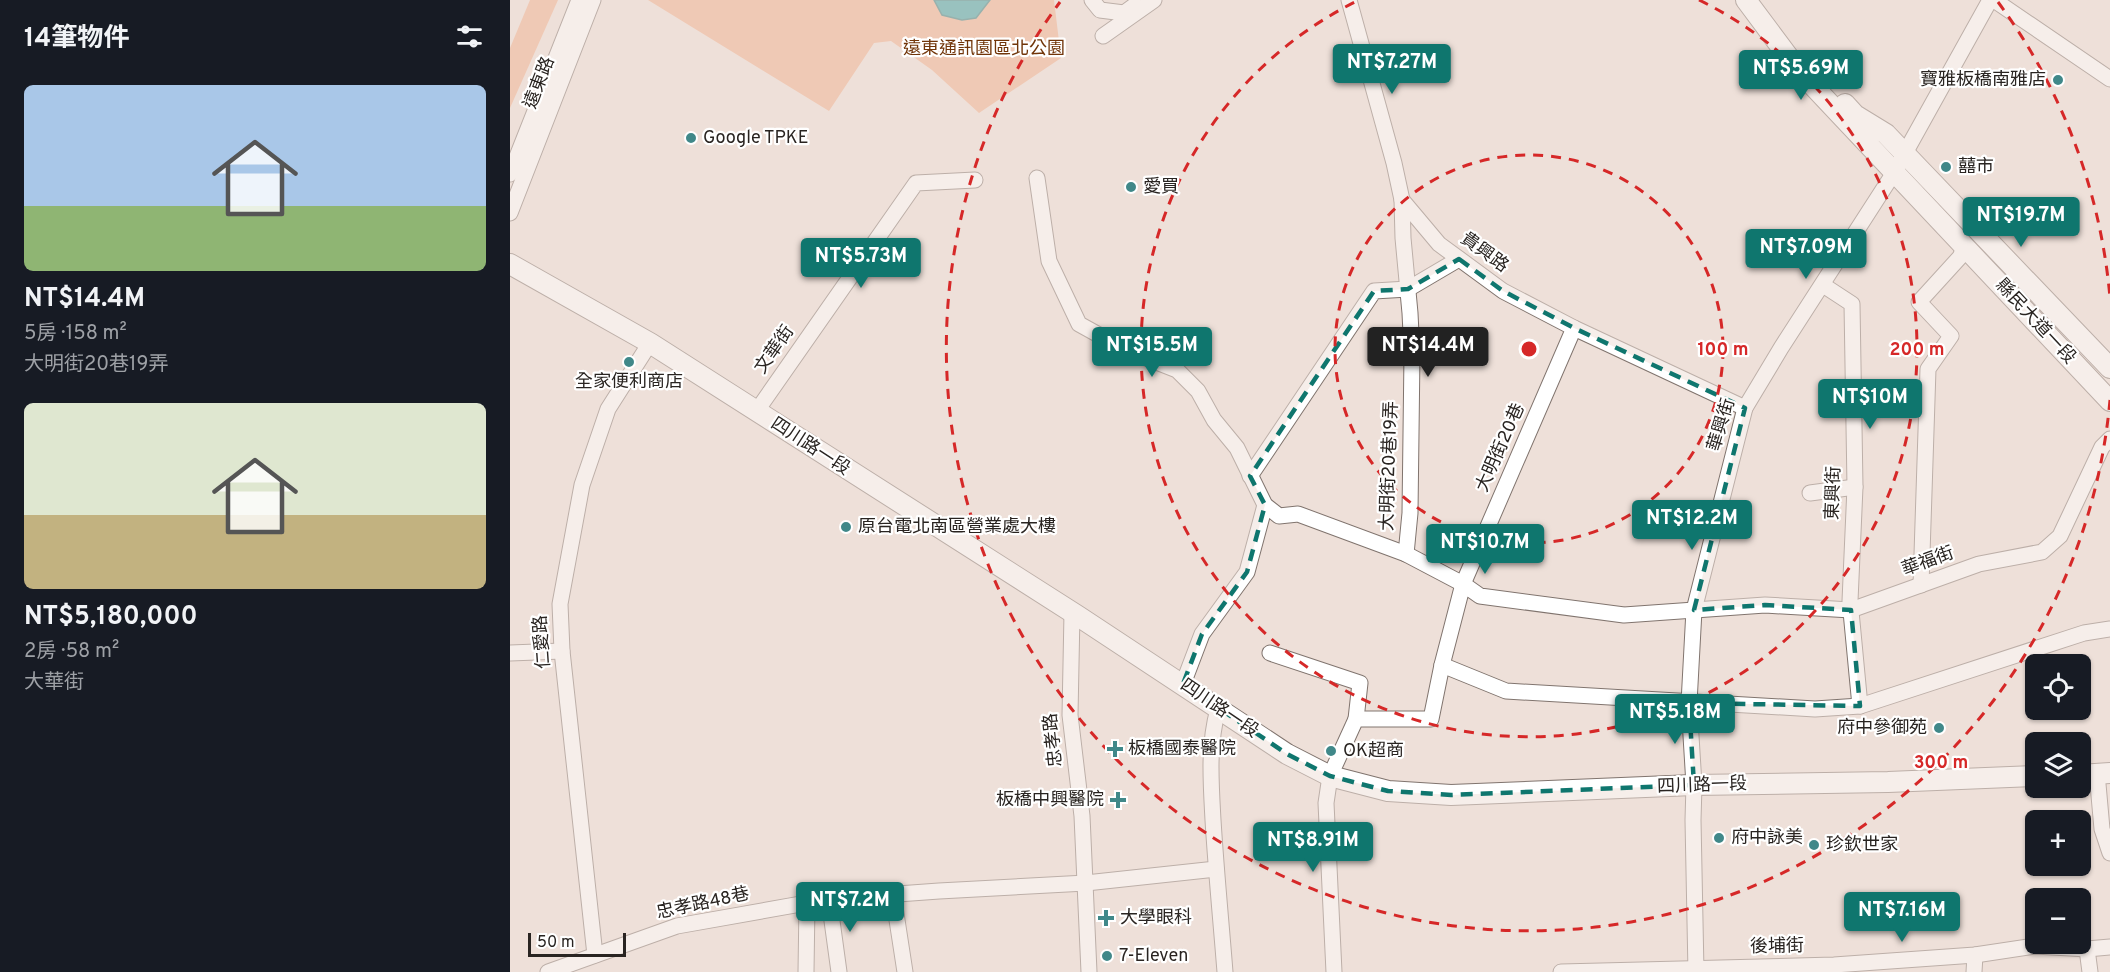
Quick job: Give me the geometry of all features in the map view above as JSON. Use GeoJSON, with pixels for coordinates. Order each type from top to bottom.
{"type":"FeatureCollection","features":[{"type":"Feature","properties":{"kind":"main road","name":"縣民大道一段"},"geometry":{"type":"LineString","coordinates":[[1746,0],[1799,71],[1900,162],[2110,368]]}},
{"type":"Feature","properties":{"kind":"main road","name":"縣民大道一段"},"geometry":{"type":"LineString","coordinates":[[1760,0],[1769,16],[1855,115],[1886,134],[1900,162],[1964,248],[2110,401]]}},
{"type":"Feature","properties":{"kind":"main road","name":"四川路一段"},"geometry":{"type":"LineString","coordinates":[[510,264],[650,343],[1183,684],[1287,754],[1330,776],[1388,791],[1451,795],[1694,785],[1888,782],[2025,776]]}},
{"type":"Feature","properties":{"kind":"street","name":"遠東路"},"geometry":{"type":"LineString","coordinates":[[510,174],[579,0]]}},
{"type":"Feature","properties":{"kind":"street","name":"遠東路"},"geometry":{"type":"LineString","coordinates":[[510,213],[593,0]]}},
{"type":"Feature","properties":{"kind":"street"},"geometry":{"type":"LineString","coordinates":[[1092,0],[1100,10],[1124,13],[1142,0]]}},
{"type":"Feature","properties":{"kind":"street"},"geometry":{"type":"LineString","coordinates":[[1103,36],[1154,0]]}},
{"type":"Feature","properties":{"kind":"street","name":"貴興路"},"geometry":{"type":"LineString","coordinates":[[1348,0],[1402,200],[1439,244],[1503,291],[1574,328],[1745,408]]}},
{"type":"Feature","properties":{"kind":"street"},"geometry":{"type":"LineString","coordinates":[[1992,0],[2110,79]]}},
{"type":"Feature","properties":{"kind":"street","name":"華興街"},"geometry":{"type":"LineString","coordinates":[[1696,970],[1694,785],[1689,703],[1694,610],[1745,408],[1900,162],[1992,0]]}},
{"type":"Feature","properties":{"kind":"street"},"geometry":{"type":"LineString","coordinates":[[1036,178],[1049,261],[1079,324],[1126,350],[1177,370],[1198,391],[1214,420],[1237,448],[1265,505],[1279,516],[1298,514],[1406,554],[1463,584]]}},
{"type":"Feature","properties":{"kind":"street","name":"文華街"},"geometry":{"type":"LineString","coordinates":[[756,412],[916,183],[975,180]]}},
{"type":"Feature","properties":{"kind":"street","name":"大明街20巷19弄"},"geometry":{"type":"LineString","coordinates":[[1402,200],[1412,354],[1410,513],[1406,554]]}},
{"type":"Feature","properties":{"kind":"street"},"geometry":{"type":"LineString","coordinates":[[1920,585],[1928,369],[1951,336],[1919,302],[1960,257],[1964,248]]}},
{"type":"Feature","properties":{"kind":"street"},"geometry":{"type":"LineString","coordinates":[[1250,476],[1374,291],[1408,289],[1459,259]]}},
{"type":"Feature","properties":{"kind":"street","name":"東興街"},"geometry":{"type":"LineString","coordinates":[[1823,285],[1852,304],[1855,487],[1850,559],[1851,610],[1860,706]]}},
{"type":"Feature","properties":{"kind":"street","name":"大明街20巷"},"geometry":{"type":"LineString","coordinates":[[1356,719],[1431,719],[1463,584],[1574,328]]}},
{"type":"Feature","properties":{"kind":"street","name":"仁愛路"},"geometry":{"type":"LineString","coordinates":[[595,955],[562,651],[560,604],[582,485],[608,409],[650,343]]}},
{"type":"Feature","properties":{"kind":"street","name":"華福街"},"geometry":{"type":"LineString","coordinates":[[1463,584],[1480,596],[1624,615],[1766,605],[1851,610],[1979,564],[2042,552],[2060,536],[2102,447],[2110,439]]}},
{"type":"Feature","properties":{"kind":"street"},"geometry":{"type":"LineString","coordinates":[[1810,493],[1855,487]]}},
{"type":"Feature","properties":{"kind":"street"},"geometry":{"type":"LineString","coordinates":[[1183,684],[1203,634],[1247,572],[1265,505]]}},
{"type":"Feature","properties":{"kind":"street","name":"忠孝路"},"geometry":{"type":"LineString","coordinates":[[1072,613],[1070,715],[1082,816],[1089,972]]}},
{"type":"Feature","properties":{"kind":"street"},"geometry":{"type":"LineString","coordinates":[[1442,665],[1506,691],[1815,709],[1860,706],[2084,633],[2110,629]]}},
{"type":"Feature","properties":{"kind":"street"},"geometry":{"type":"LineString","coordinates":[[510,653],[562,651]]}},
{"type":"Feature","properties":{"kind":"street"},"geometry":{"type":"LineString","coordinates":[[1270,653],[1360,683],[1356,719],[1330,776],[1326,803],[1334,972]]}},
{"type":"Feature","properties":{"kind":"street"},"geometry":{"type":"LineString","coordinates":[[1218,709],[1213,725],[1210,767],[1225,972]]}},
{"type":"Feature","properties":{"kind":"street"},"geometry":{"type":"LineString","coordinates":[[2096,774],[2102,829],[2110,853]]}},
{"type":"Feature","properties":{"kind":"street","name":"忠孝路48巷"},"geometry":{"type":"LineString","coordinates":[[548,972],[677,926],[829,899],[1086,883],[1216,869]]}},
{"type":"Feature","properties":{"kind":"street"},"geometry":{"type":"LineString","coordinates":[[893,894],[905,972]]}},
{"type":"Feature","properties":{"kind":"street"},"geometry":{"type":"LineString","coordinates":[[829,899],[839,972]]}},
{"type":"Feature","properties":{"kind":"street"},"geometry":{"type":"LineString","coordinates":[[806,972],[807,903]]}},
{"type":"Feature","properties":{"kind":"street","name":"後埔街"},"geometry":{"type":"LineString","coordinates":[[2091,949],[2110,947]]}},
{"type":"Feature","properties":{"kind":"street","name":"後埔街"},"geometry":{"type":"LineString","coordinates":[[1561,972],[1834,968],[1975,955],[2025,948]]}},
{"type":"Feature","properties":{"kind":"street"},"geometry":{"type":"LineString","coordinates":[[2088,954],[2090,972]]}},
{"type":"Feature","properties":{"kind":"street"},"geometry":{"type":"LineString","coordinates":[[1974,972],[1975,955]]}},
{"type":"Feature","properties":{"kind":"highlighted area"},"geometry":{"type":"Polygon","coordinates":[[[1459,259],[1503,291],[1574,328],[1745,408],[1694,610],[1765,605],[1851,610],[1860,706],[1689,703],[1694,785],[1451,795],[1388,791],[1330,776],[1287,754],[1183,684],[1202,634],[1247,572],[1265,505],[1250,476],[1374,291],[1408,289],[1459,259]]]}},
{"type":"Feature","properties":{"kind":"green space"},"geometry":{"type":"Polygon","coordinates":[[[530,0],[558,0],[510,108],[510,48],[530,0]]]}},
{"type":"Feature","properties":{"kind":"green space","name":"遠東通訊園區北公園"},"geometry":{"type":"Polygon","coordinates":[[[648,0],[1054,0],[1061,58],[979,113],[932,70],[891,41],[874,43],[829,111],[648,0]]]}},
{"type":"Feature","properties":{"kind":"water"},"geometry":{"type":"Polygon","coordinates":[[[934,0],[990,0],[976,18],[962,20],[942,15],[934,0]]]}},
{"type":"Feature","properties":{"kind":"place","name":"寶雅板橋南雅店"},"geometry":{"type":"Point","coordinates":[2058,80]}},
{"type":"Feature","properties":{"kind":"place","name":"Google TPKE"},"geometry":{"type":"Point","coordinates":[691,138]}},
{"type":"Feature","properties":{"kind":"place","name":"囍市"},"geometry":{"type":"Point","coordinates":[1946,167]}},
{"type":"Feature","properties":{"kind":"place","name":"愛買"},"geometry":{"type":"Point","coordinates":[1131,187]}},
{"type":"Feature","properties":{"kind":"place","name":"全家便利商店"},"geometry":{"type":"Point","coordinates":[629,362]}},
{"type":"Feature","properties":{"kind":"place","name":"原台電北南區營業處大樓"},"geometry":{"type":"Point","coordinates":[846,527]}},
{"type":"Feature","properties":{"kind":"place","name":"府中參御苑"},"geometry":{"type":"Point","coordinates":[1939,728]}},
{"type":"Feature","properties":{"kind":"place","name":"板橋國泰醫院"},"geometry":{"type":"Point","coordinates":[1115,749]}},
{"type":"Feature","properties":{"kind":"place","name":"OK超商"},"geometry":{"type":"Point","coordinates":[1331,751]}},
{"type":"Feature","properties":{"kind":"place","name":"板橋中興醫院"},"geometry":{"type":"Point","coordinates":[1118,800]}},
{"type":"Feature","properties":{"kind":"place","name":"府中詠美"},"geometry":{"type":"Point","coordinates":[1719,838]}},
{"type":"Feature","properties":{"kind":"place","name":"珍欽世家"},"geometry":{"type":"Point","coordinates":[1814,845]}},
{"type":"Feature","properties":{"kind":"place","name":"大學眼科"},"geometry":{"type":"Point","coordinates":[1106,918]}},
{"type":"Feature","properties":{"kind":"place","name":"7-Eleven"},"geometry":{"type":"Point","coordinates":[1107,956]}}]}
